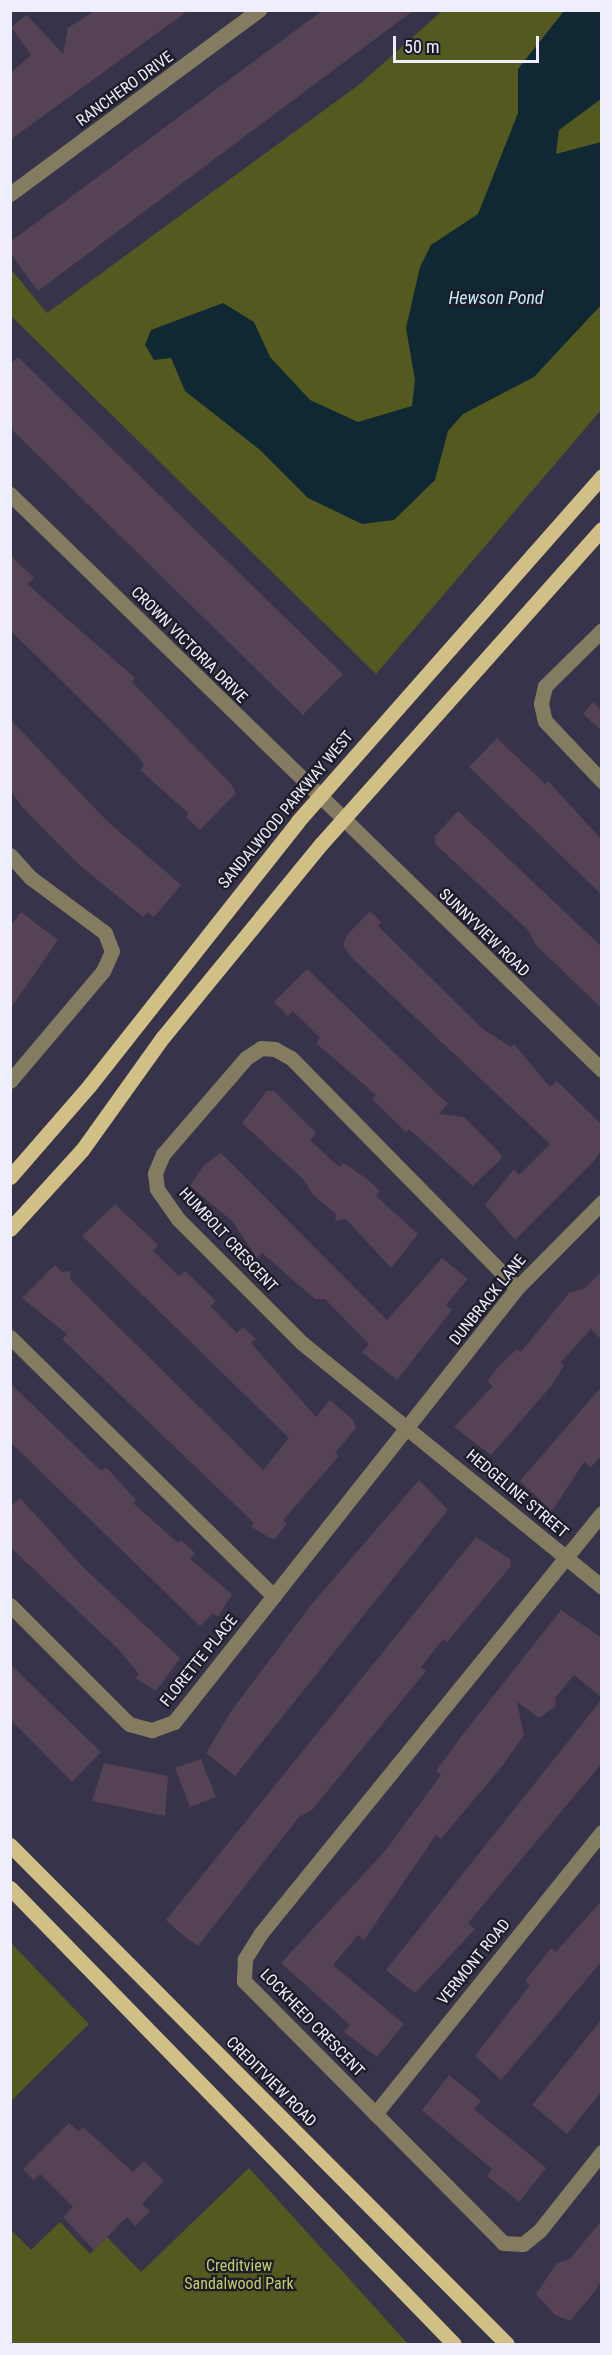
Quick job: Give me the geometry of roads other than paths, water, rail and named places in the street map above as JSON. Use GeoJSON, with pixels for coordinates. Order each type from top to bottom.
{"type":"FeatureCollection","features":[{"type":"Feature","properties":{"kind":"main road","name":"SANDALWOOD PARKWAY WEST"},"geometry":{"type":"LineString","coordinates":[[10,1177],[318,798],[602,476]]}},
{"type":"Feature","properties":{"kind":"main road"},"geometry":{"type":"LineString","coordinates":[[10,1229],[82,1150],[163,1038],[343,821],[602,529]]}},
{"type":"Feature","properties":{"kind":"main road","name":"CREDITVIEW ROAD"},"geometry":{"type":"LineString","coordinates":[[10,1845],[507,2344]]}},
{"type":"Feature","properties":{"kind":"main road"},"geometry":{"type":"LineString","coordinates":[[10,1888],[454,2344]]}},
{"type":"Feature","properties":{"kind":"street","name":"RANCHERO DRIVE"},"geometry":{"type":"LineString","coordinates":[[10,194],[259,10]]}},
{"type":"Feature","properties":{"kind":"street","name":"CROWN VICTORIA DRIVE"},"geometry":{"type":"LineString","coordinates":[[10,494],[343,821]]}},
{"type":"Feature","properties":{"kind":"street"},"geometry":{"type":"LineString","coordinates":[[602,630],[545,686],[541,704],[545,721],[602,781]]}},
{"type":"Feature","properties":{"kind":"street","name":"SUNNYVIEW ROAD"},"geometry":{"type":"LineString","coordinates":[[343,821],[602,1070]]}},
{"type":"Feature","properties":{"kind":"street"},"geometry":{"type":"LineString","coordinates":[[10,855],[31,878],[105,933],[112,951],[103,971],[10,1081]]}},
{"type":"Feature","properties":{"kind":"street","name":"HUMBOLT CRESCENT"},"geometry":{"type":"LineString","coordinates":[[410,1429],[302,1343],[178,1219],[157,1189],[155,1173],[163,1154],[246,1058],[261,1047],[275,1049],[291,1058],[517,1288]]}},
{"type":"Feature","properties":{"kind":"street","name":"DUNBRACK LANE"},"geometry":{"type":"LineString","coordinates":[[410,1429],[517,1288],[602,1202]]}},
{"type":"Feature","properties":{"kind":"street"},"geometry":{"type":"LineString","coordinates":[[10,1337],[274,1596]]}},
{"type":"Feature","properties":{"kind":"street","name":"HEDGELINE STREET"},"geometry":{"type":"LineString","coordinates":[[410,1429],[602,1587]]}},
{"type":"Feature","properties":{"kind":"street","name":"FLORETTE PLACE"},"geometry":{"type":"LineString","coordinates":[[10,1605],[129,1724],[152,1730],[174,1722],[410,1429]]}},
{"type":"Feature","properties":{"kind":"street","name":"LOCKHEED CRESCENT"},"geometry":{"type":"LineString","coordinates":[[602,1513],[261,1933],[246,1959],[244,1981],[253,1993],[503,2243],[523,2244],[540,2230],[602,2152]]}},
{"type":"Feature","properties":{"kind":"street","name":"VERMONT ROAD"},"geometry":{"type":"LineString","coordinates":[[375,2114],[602,1832]]}},
{"type":"Feature","properties":{"kind":"water","name":"Hewson Pond"},"geometry":{"type":"Polygon","coordinates":[[[564,11],[601,11],[601,99],[559,130],[556,154],[601,142],[601,305],[534,377],[463,414],[448,431],[435,480],[394,520],[362,524],[308,498],[260,450],[185,391],[171,358],[154,360],[145,345],[151,330],[223,303],[254,322],[270,357],[310,400],[358,422],[412,406],[415,380],[406,328],[420,267],[431,245],[478,214],[518,113],[518,69],[564,11]]]}},
{"type":"Feature","properties":{"kind":"park label","name":"Creditview Sandalwood Park"},"geometry":{"type":"Point","coordinates":[239,2275]}}]}
